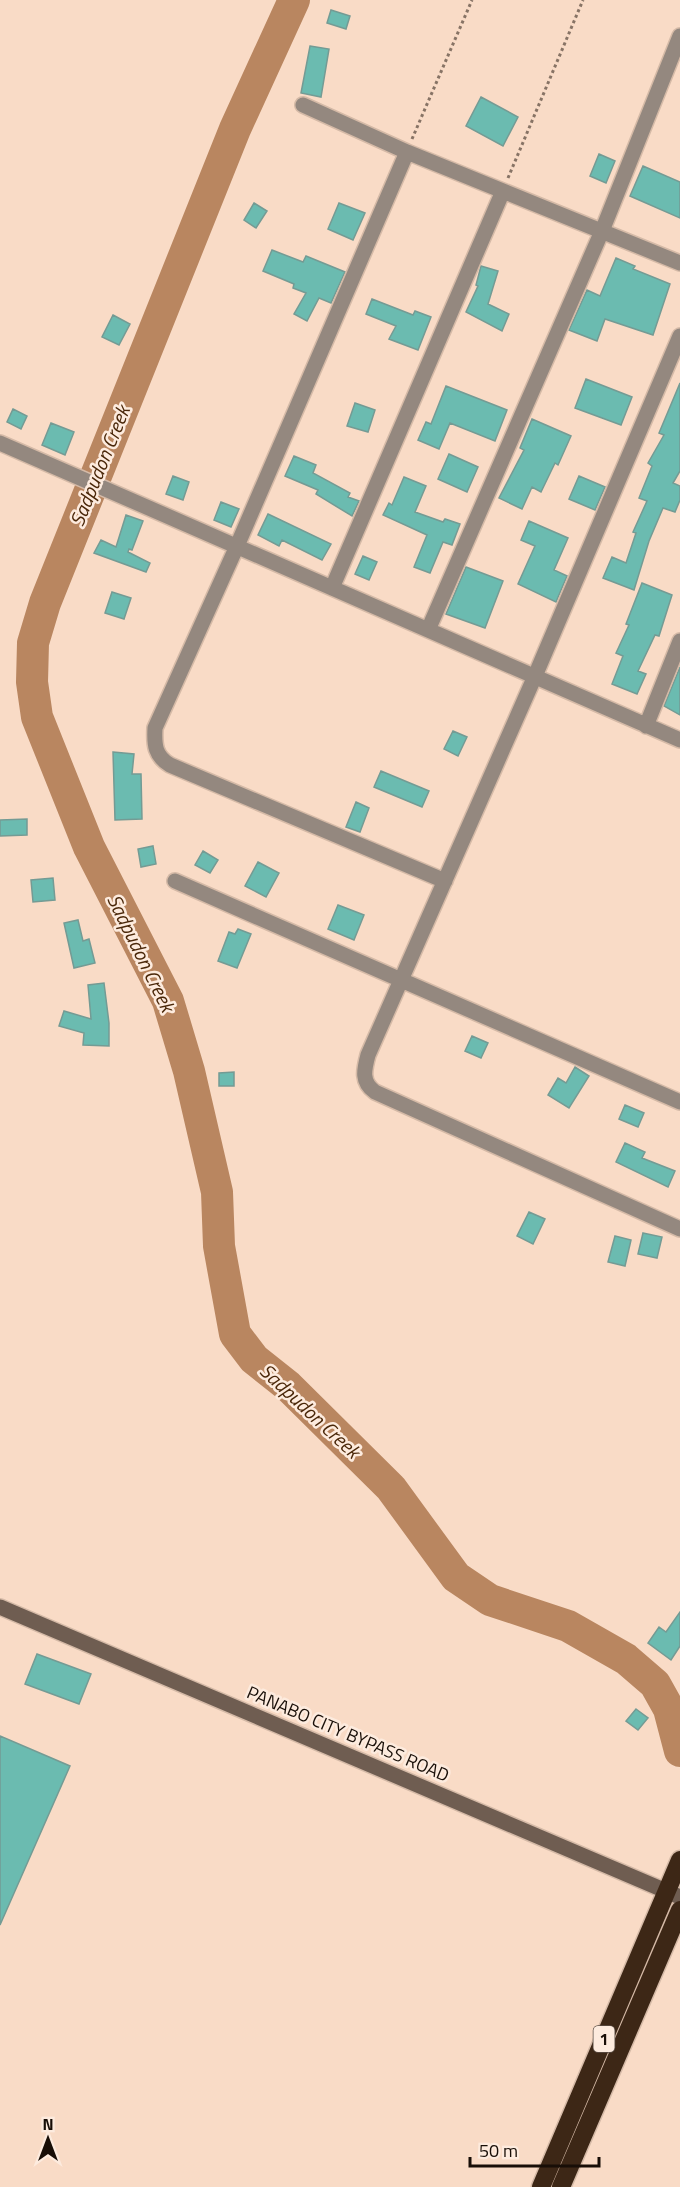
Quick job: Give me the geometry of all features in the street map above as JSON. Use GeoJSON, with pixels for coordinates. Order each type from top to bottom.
{"type":"FeatureCollection","features":[{"type":"Feature","properties":{"kind":"highway","name":"1"},"geometry":{"type":"LineString","coordinates":[[541,2187],[674,1894],[680,1860]]}},
{"type":"Feature","properties":{"kind":"highway","name":"1"},"geometry":{"type":"LineString","coordinates":[[561,2187],[680,1910]]}},
{"type":"Feature","properties":{"kind":"main road","name":"PANABO CITY BYPASS ROAD"},"geometry":{"type":"LineString","coordinates":[[0,1607],[674,1894]]}},
{"type":"Feature","properties":{"kind":"street"},"geometry":{"type":"LineString","coordinates":[[428,630],[602,231],[680,36]]}},
{"type":"Feature","properties":{"kind":"street"},"geometry":{"type":"LineString","coordinates":[[303,105],[407,152],[680,263]]}},
{"type":"Feature","properties":{"kind":"street"},"geometry":{"type":"LineString","coordinates":[[407,152],[237,546],[155,728],[154,742],[161,760],[446,881]]}},
{"type":"Feature","properties":{"kind":"street"},"geometry":{"type":"LineString","coordinates":[[332,588],[503,191]]}},
{"type":"Feature","properties":{"kind":"street"},"geometry":{"type":"LineString","coordinates":[[680,336],[446,881],[368,1054],[364,1078],[367,1087],[680,1229]]}},
{"type":"Feature","properties":{"kind":"street"},"geometry":{"type":"LineString","coordinates":[[0,443],[680,740]]}},
{"type":"Feature","properties":{"kind":"street"},"geometry":{"type":"LineString","coordinates":[[646,726],[680,641]]}},
{"type":"Feature","properties":{"kind":"street"},"geometry":{"type":"LineString","coordinates":[[175,881],[680,1102]]}},
{"type":"Feature","properties":{"kind":"path"},"geometry":{"type":"LineString","coordinates":[[407,152],[472,0]]}},
{"type":"Feature","properties":{"kind":"path"},"geometry":{"type":"LineString","coordinates":[[503,191],[584,0]]}},
{"type":"Feature","properties":{"kind":"building"},"geometry":{"type":"Polygon","coordinates":[[[331,10],[350,16],[346,29],[327,23],[331,10]]]}},
{"type":"Feature","properties":{"kind":"building"},"geometry":{"type":"Polygon","coordinates":[[[310,46],[329,49],[321,97],[301,93],[310,46]]]}},
{"type":"Feature","properties":{"kind":"building"},"geometry":{"type":"Polygon","coordinates":[[[481,97],[518,117],[503,146],[466,126],[481,97]]]}},
{"type":"Feature","properties":{"kind":"building"},"geometry":{"type":"Polygon","coordinates":[[[599,154],[615,161],[606,183],[590,176],[599,154]]]}},
{"type":"Feature","properties":{"kind":"building"},"geometry":{"type":"Polygon","coordinates":[[[643,166],[680,182],[680,218],[630,196],[643,166]]]}},
{"type":"Feature","properties":{"kind":"building"},"geometry":{"type":"Polygon","coordinates":[[[254,203],[267,211],[256,228],[244,220],[254,203]]]}},
{"type":"Feature","properties":{"kind":"building"},"geometry":{"type":"Polygon","coordinates":[[[339,203],[365,213],[353,240],[328,229],[339,203]]]}},
{"type":"Feature","properties":{"kind":"building"},"geometry":{"type":"Polygon","coordinates":[[[272,250],[303,262],[306,256],[345,272],[331,303],[319,298],[307,321],[294,314],[306,293],[293,288],[294,284],[263,271],[272,250]]]}},
{"type":"Feature","properties":{"kind":"building"},"geometry":{"type":"Polygon","coordinates":[[[616,258],[635,266],[633,269],[670,284],[653,335],[605,319],[597,341],[569,330],[587,290],[600,296],[616,258]]]}},
{"type":"Feature","properties":{"kind":"building"},"geometry":{"type":"Polygon","coordinates":[[[481,266],[498,271],[488,304],[509,314],[502,331],[466,312],[478,286],[476,285],[481,266]]]}},
{"type":"Feature","properties":{"kind":"building"},"geometry":{"type":"Polygon","coordinates":[[[372,299],[413,315],[415,311],[431,317],[418,350],[389,339],[396,326],[366,314],[372,299]]]}},
{"type":"Feature","properties":{"kind":"building"},"geometry":{"type":"Polygon","coordinates":[[[113,315],[130,324],[119,345],[102,337],[113,315]]]}},
{"type":"Feature","properties":{"kind":"building"},"geometry":{"type":"Polygon","coordinates":[[[586,379],[632,397],[621,425],[575,408],[586,379]]]}},
{"type":"Feature","properties":{"kind":"building"},"geometry":{"type":"Polygon","coordinates":[[[680,383],[680,471],[673,483],[680,486],[680,500],[675,512],[663,508],[649,541],[634,590],[603,578],[612,557],[626,563],[636,533],[633,532],[647,501],[639,498],[652,466],[648,463],[664,435],[659,433],[680,383]]]}},
{"type":"Feature","properties":{"kind":"building"},"geometry":{"type":"Polygon","coordinates":[[[446,386],[507,410],[495,441],[450,423],[439,449],[418,440],[426,422],[431,424],[446,386]]]}},
{"type":"Feature","properties":{"kind":"building"},"geometry":{"type":"Polygon","coordinates":[[[355,403],[375,410],[368,432],[347,426],[355,403]]]}},
{"type":"Feature","properties":{"kind":"building"},"geometry":{"type":"Polygon","coordinates":[[[13,409],[27,416],[21,429],[7,422],[13,409]]]}},
{"type":"Feature","properties":{"kind":"building"},"geometry":{"type":"Polygon","coordinates":[[[532,419],[571,436],[558,465],[555,463],[541,492],[532,487],[522,509],[499,498],[524,450],[520,448],[532,419]]]}},
{"type":"Feature","properties":{"kind":"building"},"geometry":{"type":"Polygon","coordinates":[[[51,423],[74,432],[65,455],[42,445],[51,423]]]}},
{"type":"Feature","properties":{"kind":"building"},"geometry":{"type":"Polygon","coordinates":[[[449,454],[478,467],[467,492],[438,479],[449,454]]]}},
{"type":"Feature","properties":{"kind":"building"},"geometry":{"type":"Polygon","coordinates":[[[294,456],[316,465],[313,473],[350,493],[348,497],[359,501],[352,516],[316,494],[318,490],[285,476],[294,456]]]}},
{"type":"Feature","properties":{"kind":"building"},"geometry":{"type":"Polygon","coordinates":[[[173,476],[189,482],[183,500],[166,494],[173,476]]]}},
{"type":"Feature","properties":{"kind":"building"},"geometry":{"type":"Polygon","coordinates":[[[579,476],[605,487],[595,510],[569,499],[579,476]]]}},
{"type":"Feature","properties":{"kind":"building"},"geometry":{"type":"Polygon","coordinates":[[[404,477],[426,486],[415,512],[443,522],[445,519],[460,524],[452,545],[443,542],[430,573],[414,567],[427,535],[383,515],[389,503],[392,505],[404,477]]]}},
{"type":"Feature","properties":{"kind":"building"},"geometry":{"type":"Polygon","coordinates":[[[221,502],[239,509],[231,527],[214,520],[221,502]]]}},
{"type":"Feature","properties":{"kind":"building"},"geometry":{"type":"Polygon","coordinates":[[[268,514],[331,544],[322,560],[282,540],[279,546],[258,535],[268,514]]]}},
{"type":"Feature","properties":{"kind":"building"},"geometry":{"type":"Polygon","coordinates":[[[126,515],[143,521],[132,550],[129,549],[128,552],[150,563],[146,572],[94,553],[101,540],[116,547],[126,515]]]}},
{"type":"Feature","properties":{"kind":"building"},"geometry":{"type":"Polygon","coordinates":[[[529,521],[568,538],[554,570],[567,576],[556,602],[518,584],[535,546],[521,540],[529,521]]]}},
{"type":"Feature","properties":{"kind":"building"},"geometry":{"type":"Polygon","coordinates":[[[363,556],[377,562],[369,580],[355,574],[363,556]]]}},
{"type":"Feature","properties":{"kind":"building"},"geometry":{"type":"Polygon","coordinates":[[[466,567],[503,581],[485,628],[446,614],[466,567]]]}},
{"type":"Feature","properties":{"kind":"building"},"geometry":{"type":"Polygon","coordinates":[[[642,583],[672,595],[659,636],[655,635],[638,671],[646,674],[637,694],[612,684],[623,656],[616,653],[629,625],[626,624],[642,583]]]}},
{"type":"Feature","properties":{"kind":"building"},"geometry":{"type":"Polygon","coordinates":[[[112,592],[131,598],[124,619],[105,613],[112,592]]]}},
{"type":"Feature","properties":{"kind":"building"},"geometry":{"type":"Polygon","coordinates":[[[680,667],[680,715],[664,706],[680,667]]]}},
{"type":"Feature","properties":{"kind":"building"},"geometry":{"type":"Polygon","coordinates":[[[453,731],[467,737],[458,756],[444,749],[453,731]]]}},
{"type":"Feature","properties":{"kind":"building"},"geometry":{"type":"Polygon","coordinates":[[[113,752],[134,754],[132,774],[141,774],[142,819],[115,820],[113,752]]]}},
{"type":"Feature","properties":{"kind":"building"},"geometry":{"type":"Polygon","coordinates":[[[381,771],[429,791],[422,807],[374,787],[381,771]]]}},
{"type":"Feature","properties":{"kind":"building"},"geometry":{"type":"Polygon","coordinates":[[[356,802],[369,808],[360,832],[346,827],[356,802]]]}},
{"type":"Feature","properties":{"kind":"building"},"geometry":{"type":"Polygon","coordinates":[[[27,819],[27,835],[0,836],[0,820],[27,819]]]}},
{"type":"Feature","properties":{"kind":"building"},"geometry":{"type":"Polygon","coordinates":[[[153,846],[156,864],[141,867],[138,849],[153,846]]]}},
{"type":"Feature","properties":{"kind":"building"},"geometry":{"type":"Polygon","coordinates":[[[203,851],[218,860],[210,873],[195,865],[203,851]]]}},
{"type":"Feature","properties":{"kind":"building"},"geometry":{"type":"Polygon","coordinates":[[[258,862],[279,873],[266,897],[245,886],[258,862]]]}},
{"type":"Feature","properties":{"kind":"building"},"geometry":{"type":"Polygon","coordinates":[[[53,878],[55,900],[33,902],[31,880],[53,878]]]}},
{"type":"Feature","properties":{"kind":"building"},"geometry":{"type":"Polygon","coordinates":[[[338,905],[364,915],[354,940],[328,929],[338,905]]]}},
{"type":"Feature","properties":{"kind":"building"},"geometry":{"type":"Polygon","coordinates":[[[78,920],[83,941],[89,939],[95,963],[74,968],[64,923],[78,920]]]}},
{"type":"Feature","properties":{"kind":"building"},"geometry":{"type":"Polygon","coordinates":[[[238,929],[251,934],[237,968],[218,961],[229,932],[235,934],[238,929]]]}},
{"type":"Feature","properties":{"kind":"building"},"geometry":{"type":"Polygon","coordinates":[[[104,983],[109,1023],[109,1046],[83,1045],[84,1033],[59,1026],[64,1011],[91,1019],[88,985],[104,983]]]}},
{"type":"Feature","properties":{"kind":"building"},"geometry":{"type":"Polygon","coordinates":[[[472,1036],[488,1043],[481,1058],[465,1051],[472,1036]]]}},
{"type":"Feature","properties":{"kind":"building"},"geometry":{"type":"Polygon","coordinates":[[[575,1067],[589,1076],[569,1108],[548,1095],[558,1078],[566,1083],[575,1067]]]}},
{"type":"Feature","properties":{"kind":"building"},"geometry":{"type":"Polygon","coordinates":[[[234,1072],[234,1086],[219,1086],[219,1073],[234,1072]]]}},
{"type":"Feature","properties":{"kind":"building"},"geometry":{"type":"Polygon","coordinates":[[[625,1105],[644,1113],[638,1127],[619,1119],[625,1105]]]}},
{"type":"Feature","properties":{"kind":"building"},"geometry":{"type":"Polygon","coordinates":[[[625,1143],[645,1152],[642,1158],[675,1171],[668,1187],[616,1162],[625,1143]]]}},
{"type":"Feature","properties":{"kind":"building"},"geometry":{"type":"Polygon","coordinates":[[[529,1212],[545,1219],[533,1244],[517,1236],[529,1212]]]}},
{"type":"Feature","properties":{"kind":"building"},"geometry":{"type":"Polygon","coordinates":[[[643,1233],[662,1237],[657,1258],[638,1254],[643,1233]]]}},
{"type":"Feature","properties":{"kind":"building"},"geometry":{"type":"Polygon","coordinates":[[[615,1236],[631,1240],[625,1266],[608,1262],[615,1236]]]}},
{"type":"Feature","properties":{"kind":"building"},"geometry":{"type":"Polygon","coordinates":[[[680,1612],[680,1646],[671,1660],[648,1643],[659,1627],[666,1632],[680,1612]]]}},
{"type":"Feature","properties":{"kind":"building"},"geometry":{"type":"Polygon","coordinates":[[[37,1654],[91,1674],[79,1704],[25,1684],[37,1654]]]}},
{"type":"Feature","properties":{"kind":"building"},"geometry":{"type":"Polygon","coordinates":[[[636,1709],[648,1718],[638,1730],[626,1721],[636,1709]]]}},
{"type":"Feature","properties":{"kind":"building"},"geometry":{"type":"Polygon","coordinates":[[[0,1736],[70,1766],[0,1925],[0,1736]]]}},
{"type":"Feature","properties":{"kind":"waterway","name":"Sadpudon Creek"},"geometry":{"type":"LineString","coordinates":[[294,0],[235,129],[45,603],[33,643],[32,682],[37,717],[89,847],[168,1001],[189,1071],[217,1192],[219,1246],[235,1334],[254,1359],[288,1386],[391,1488],[456,1577],[490,1600],[568,1626],[626,1659],[655,1684],[669,1709],[680,1751]]}}]}
